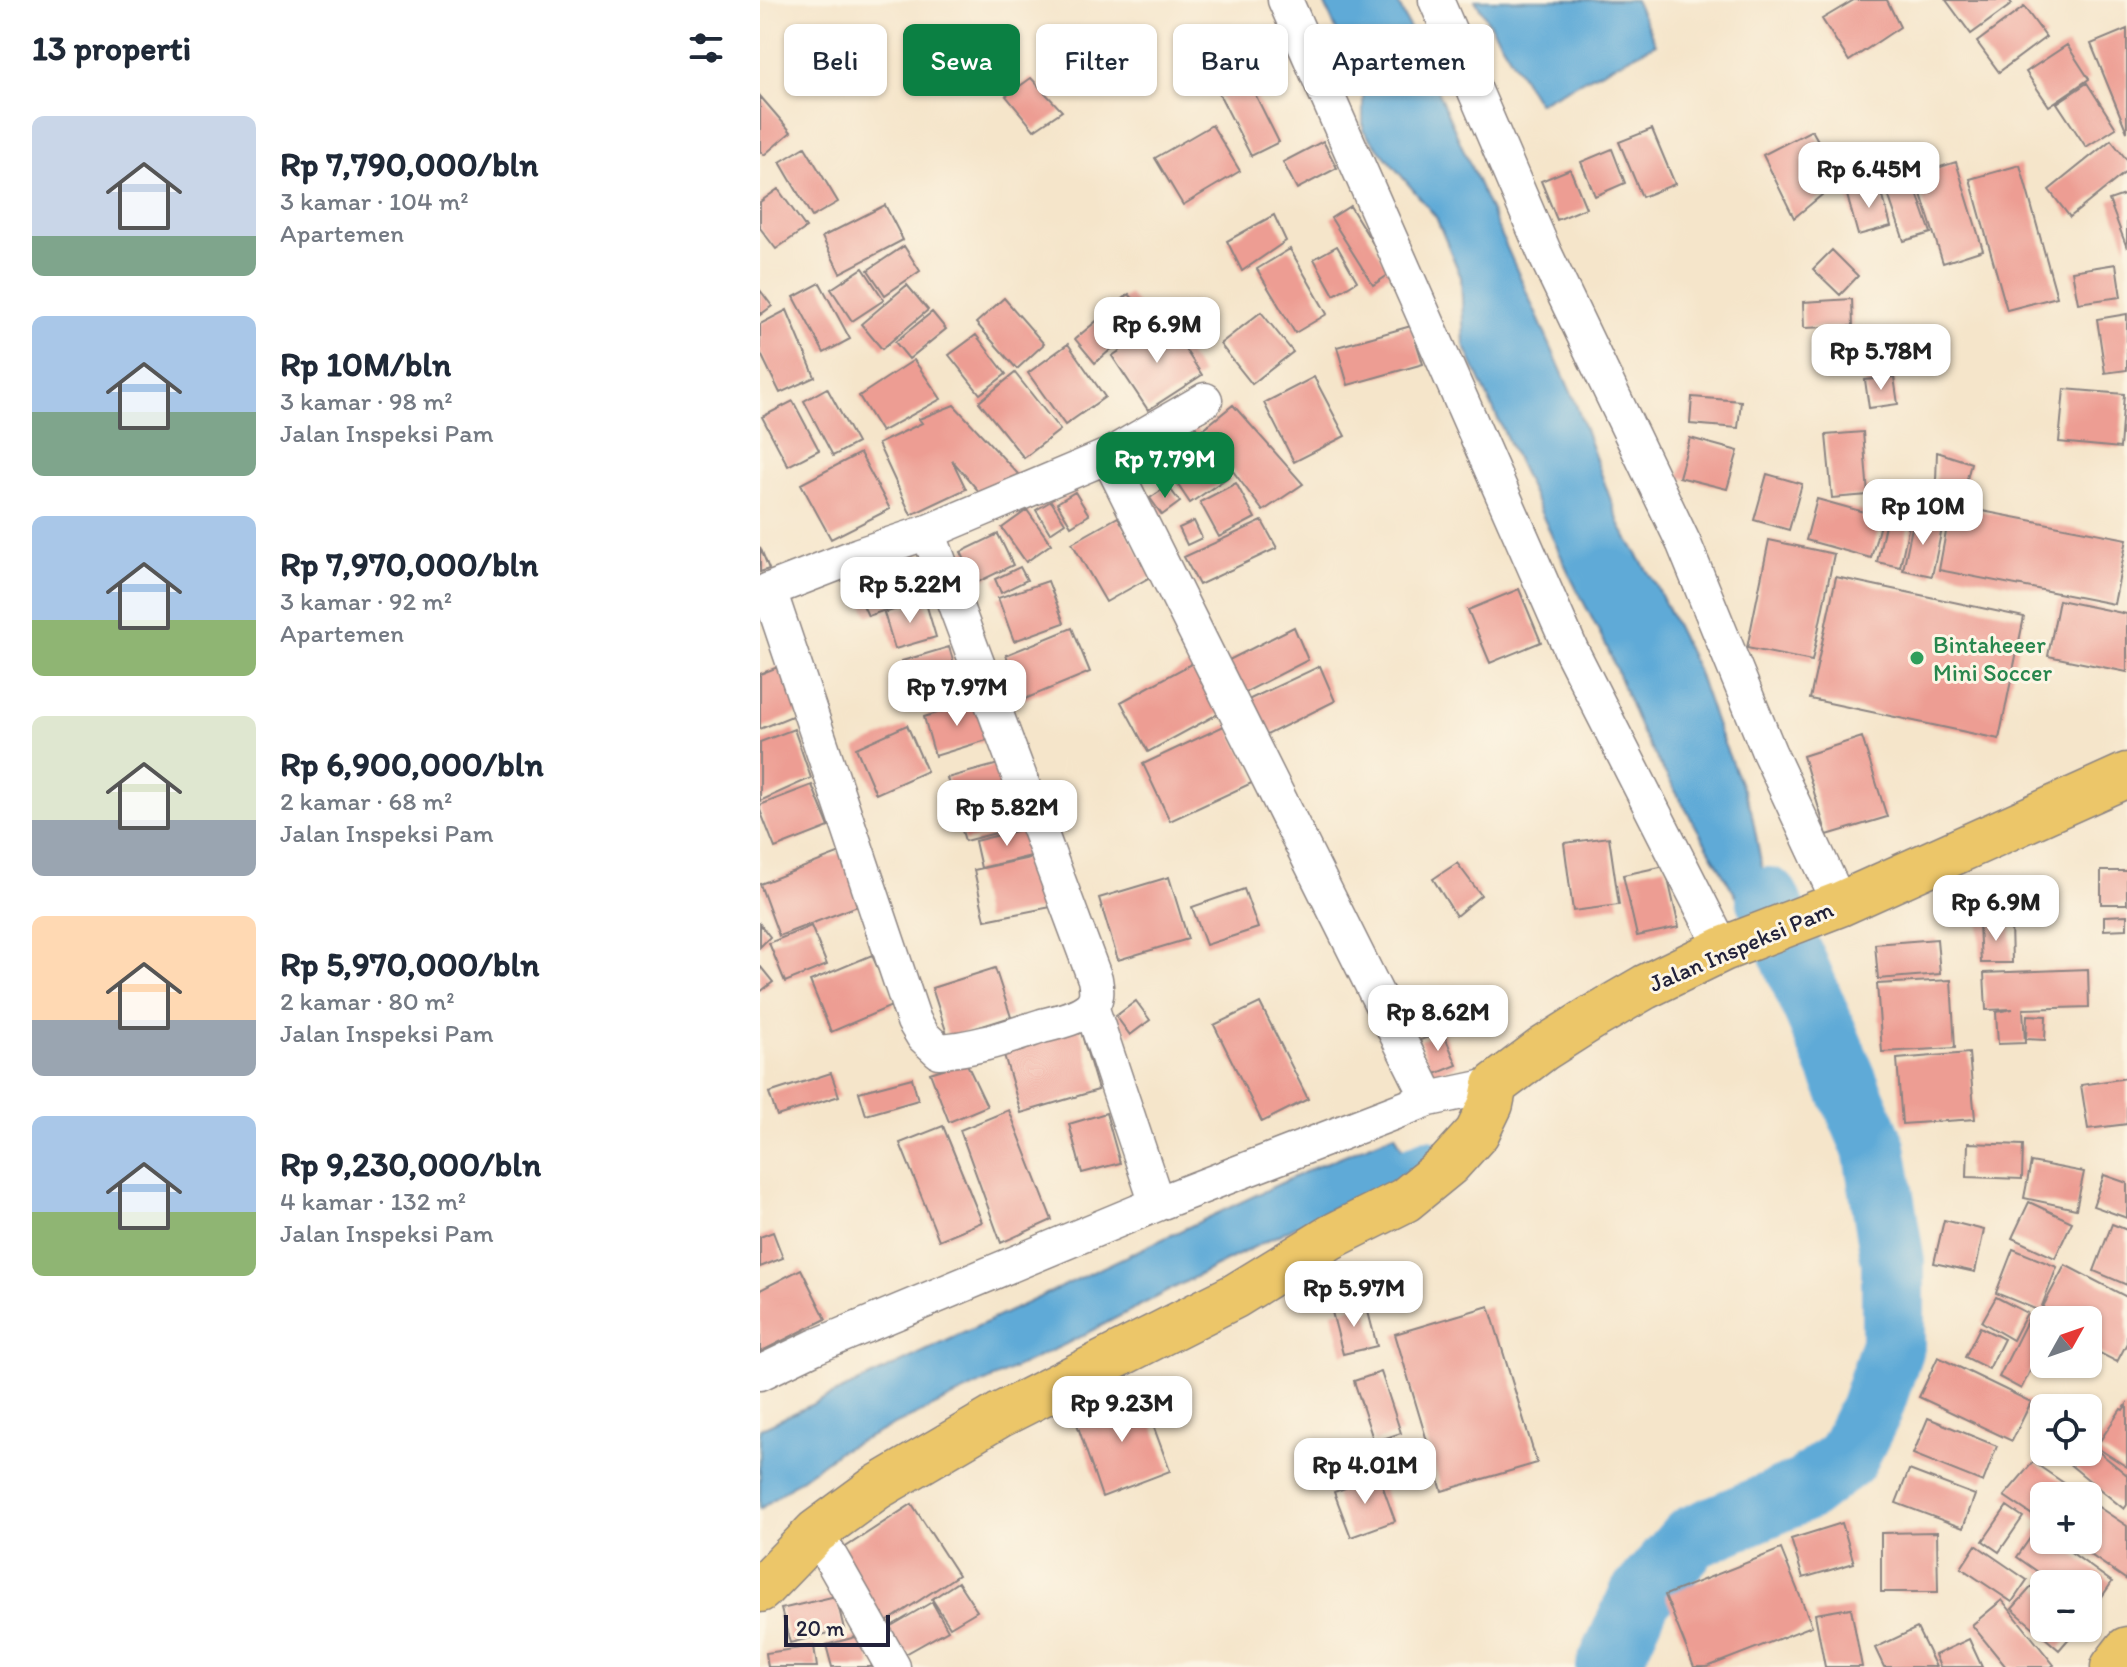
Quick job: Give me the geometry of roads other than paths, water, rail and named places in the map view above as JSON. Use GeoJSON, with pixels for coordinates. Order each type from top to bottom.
{"type":"FeatureCollection","features":[{"type":"Feature","properties":{"kind":"main road","name":"Jalan Inspeksi Pam"},"geometry":{"type":"LineString","coordinates":[[1495,1085],[1543,1049],[1645,987],[1723,949],[1840,904],[2127,775]]}},
{"type":"Feature","properties":{"kind":"main road"},"geometry":{"type":"LineString","coordinates":[[760,1590],[816,1532],[876,1488],[1000,1415],[1235,1296],[1331,1237],[1405,1200],[1449,1164],[1477,1133],[1491,1104],[1495,1085]]}},
{"type":"Feature","properties":{"kind":"main road"},"geometry":{"type":"LineString","coordinates":[[2113,1667],[2127,1649]]}},
{"type":"Feature","properties":{"kind":"street"},"geometry":{"type":"LineString","coordinates":[[1285,0],[1572,652],[1723,949]]}},
{"type":"Feature","properties":{"kind":"street"},"geometry":{"type":"LineString","coordinates":[[1436,0],[1545,254],[1684,544],[1769,752],[1840,904]]}},
{"type":"Feature","properties":{"kind":"street"},"geometry":{"type":"LineString","coordinates":[[928,532],[1098,994],[1091,1006],[1072,1017],[966,1049],[939,1051],[923,1036],[914,1021],[765,593],[859,555],[928,532],[1108,456],[1205,400]]}},
{"type":"Feature","properties":{"kind":"street"},"geometry":{"type":"LineString","coordinates":[[1108,456],[1429,1099]]}},
{"type":"Feature","properties":{"kind":"street"},"geometry":{"type":"LineString","coordinates":[[1091,1006],[1157,1204]]}},
{"type":"Feature","properties":{"kind":"street"},"geometry":{"type":"LineString","coordinates":[[760,1373],[814,1347],[1157,1204],[1429,1099],[1495,1085]]}},
{"type":"Feature","properties":{"kind":"street"},"geometry":{"type":"LineString","coordinates":[[816,1532],[893,1667]]}},
{"type":"Feature","properties":{"kind":"water"},"geometry":{"type":"Polygon","coordinates":[[[1323,0],[1397,0],[1408,24],[1334,24],[1323,0]]]}},
{"type":"Feature","properties":{"kind":"water"},"geometry":{"type":"Polygon","coordinates":[[[1475,0],[1635,0],[1656,44],[1538,103],[1494,31],[1494,24],[1490,24],[1475,0]]]}},
{"type":"Feature","properties":{"kind":"water"},"geometry":{"type":"Polygon","coordinates":[[[1363,96],[1440,96],[1574,399],[1621,528],[1656,585],[1696,667],[1751,809],[1768,899],[1744,910],[1642,733],[1607,647],[1572,580],[1464,345],[1461,277],[1436,217],[1363,130],[1363,96]]]}},
{"type":"Feature","properties":{"kind":"water"},"geometry":{"type":"Polygon","coordinates":[[[1395,1134],[1410,1165],[1361,1194],[1066,1344],[839,1451],[760,1509],[760,1429],[1311,1169],[1395,1134]]]}},
{"type":"Feature","properties":{"kind":"waterway"},"geometry":{"type":"LineString","coordinates":[[1608,1667],[1640,1597],[1691,1538],[1806,1489],[1847,1457],[1871,1409],[1893,1344],[1893,1262],[1874,1148],[1768,899]]}},
{"type":"Feature","properties":{"kind":"waterway"},"geometry":{"type":"LineString","coordinates":[[1364,1185],[1427,1157]]}},
{"type":"Feature","properties":{"kind":"place","name":"Bintaheeer Mini Soccer"},"geometry":{"type":"Point","coordinates":[1917,658]}}]}
